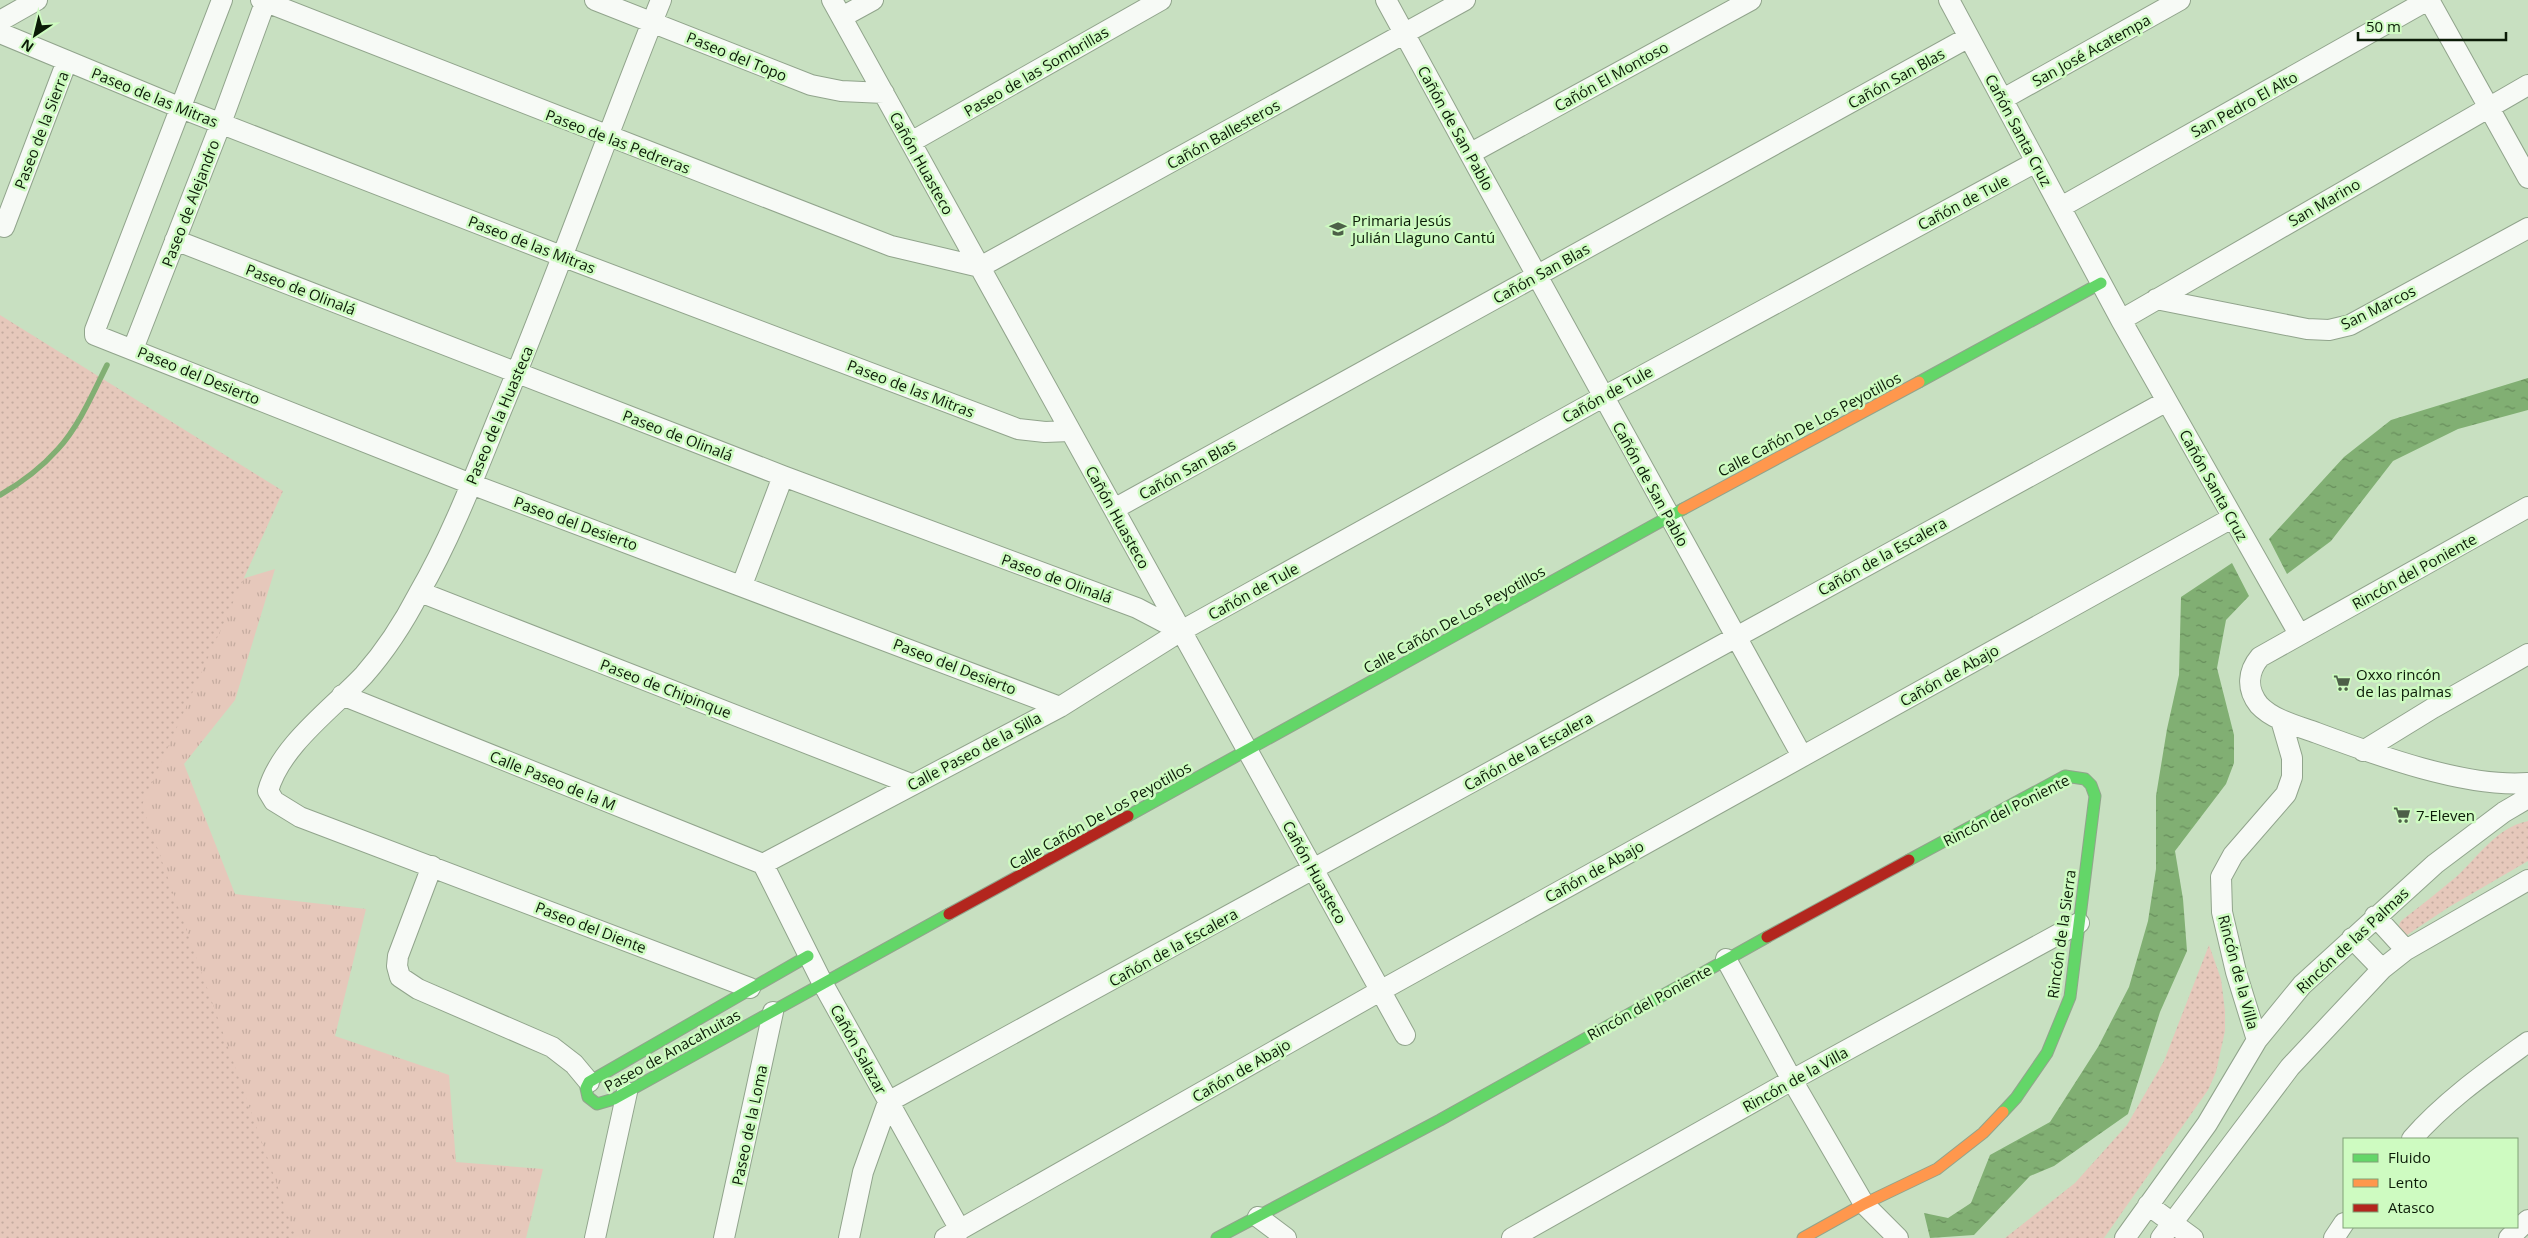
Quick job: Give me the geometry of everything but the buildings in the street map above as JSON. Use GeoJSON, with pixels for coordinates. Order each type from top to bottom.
{"type":"FeatureCollection","features":[{"type":"Feature","properties":{"kind":"street"},"geometry":{"type":"LineString","coordinates":[[0,21],[37,0]]}},
{"type":"Feature","properties":{"kind":"street"},"geometry":{"type":"LineString","coordinates":[[181,108],[222,0]]}},
{"type":"Feature","properties":{"kind":"street","name":"Paseo del Topo"},"geometry":{"type":"LineString","coordinates":[[595,0],[811,85],[841,91],[884,93]]}},
{"type":"Feature","properties":{"kind":"street","name":"Paseo de la Huasteca"},"geometry":{"type":"LineString","coordinates":[[268,790],[274,772],[303,736],[364,675],[388,645],[420,592],[471,484],[564,257],[661,0]]}},
{"type":"Feature","properties":{"kind":"street","name":"Cañón Huasteco"},"geometry":{"type":"LineString","coordinates":[[832,0],[1405,1035]]}},
{"type":"Feature","properties":{"kind":"street"},"geometry":{"type":"LineString","coordinates":[[842,17],[873,0]]}},
{"type":"Feature","properties":{"kind":"street","name":"Paseo de las Sombrillas"},"geometry":{"type":"LineString","coordinates":[[911,142],[1162,0]]}},
{"type":"Feature","properties":{"kind":"street","name":"Cañón de San Pablo"},"geometry":{"type":"LineString","coordinates":[[1386,0],[1471,153],[1536,276],[1802,756]]}},
{"type":"Feature","properties":{"kind":"street","name":"Cañón Ballesteros"},"geometry":{"type":"LineString","coordinates":[[980,267],[1466,0]]}},
{"type":"Feature","properties":{"kind":"street","name":"Cañón El Montoso"},"geometry":{"type":"LineString","coordinates":[[1471,153],[1751,0]]}},
{"type":"Feature","properties":{"kind":"street","name":"Cañón Santa Cruz"},"geometry":{"type":"LineString","coordinates":[[1949,0],[2101,284],[2299,634]]}},
{"type":"Feature","properties":{"kind":"street","name":"San José Acatempa"},"geometry":{"type":"LineString","coordinates":[[2003,99],[2180,0]]}},
{"type":"Feature","properties":{"kind":"street"},"geometry":{"type":"LineString","coordinates":[[2429,0],[2528,178]]}},
{"type":"Feature","properties":{"kind":"street","name":"San Pedro El Alto"},"geometry":{"type":"LineString","coordinates":[[2061,207],[2429,0]]}},
{"type":"Feature","properties":{"kind":"street","name":"Paseo de Alejandro"},"geometry":{"type":"LineString","coordinates":[[133,349],[221,124],[264,1]]}},
{"type":"Feature","properties":{"kind":"street","name":"Paseo de las Pedreras"},"geometry":{"type":"LineString","coordinates":[[264,1],[891,246],[980,267]]}},
{"type":"Feature","properties":{"kind":"street","name":"Paseo de las Mitras"},"geometry":{"type":"LineString","coordinates":[[0,33],[221,124],[564,257],[1018,429],[1045,432],[1070,431]]}},
{"type":"Feature","properties":{"kind":"street","name":"Cañón San Blas"},"geometry":{"type":"LineString","coordinates":[[1114,509],[1969,37]]}},
{"type":"Feature","properties":{"kind":"street","name":"Paseo de la Sierra"},"geometry":{"type":"LineString","coordinates":[[4,227],[67,61]]}},
{"type":"Feature","properties":{"kind":"street","name":"San Marino"},"geometry":{"type":"LineString","coordinates":[[2121,320],[2156,298],[2528,85]]}},
{"type":"Feature","properties":{"kind":"street","name":"Paseo del Desierto"},"geometry":{"type":"LineString","coordinates":[[181,108],[94,334],[471,484],[1060,706]]}},
{"type":"Feature","properties":{"kind":"street","name":"Cañón de Tule"},"geometry":{"type":"LineString","coordinates":[[1181,631],[1603,396],[2036,162]]}},
{"type":"Feature","properties":{"kind":"street","name":"San Marcos"},"geometry":{"type":"LineString","coordinates":[[2156,298],[2307,329],[2329,330],[2350,324],[2528,228]]}},
{"type":"Feature","properties":{"kind":"street","name":"Paseo de Olinalá"},"geometry":{"type":"LineString","coordinates":[[175,240],[783,476],[1136,608],[1181,631]]}},
{"type":"Feature","properties":{"kind":"street","name":"Calle Cañón De Los Peyotillos"},"geometry":{"type":"LineString","coordinates":[[823,984],[1669,517],[2101,284]]}},
{"type":"Feature","properties":{"kind":"street","name":"Cañón de la Escalera"},"geometry":{"type":"LineString","coordinates":[[888,1102],[1314,870],[1736,635],[2167,401]]}},
{"type":"Feature","properties":{"kind":"street"},"geometry":{"type":"LineString","coordinates":[[742,585],[783,476]]}},
{"type":"Feature","properties":{"kind":"street","name":"Rincón del Poniente"},"geometry":{"type":"LineString","coordinates":[[2299,634],[2528,507]]}},
{"type":"Feature","properties":{"kind":"street","name":"Cañón de Abajo"},"geometry":{"type":"LineString","coordinates":[[953,1234],[1380,991],[2232,518]]}},
{"type":"Feature","properties":{"kind":"street","name":"Paseo de Chipinque"},"geometry":{"type":"LineString","coordinates":[[420,592],[911,784]]}},
{"type":"Feature","properties":{"kind":"street","name":"Calle Paseo de la Silla"},"geometry":{"type":"LineString","coordinates":[[763,864],[1060,706],[1181,631]]}},
{"type":"Feature","properties":{"kind":"street"},"geometry":{"type":"LineString","coordinates":[[2299,634],[2260,656],[2253,665],[2250,677],[2252,692],[2260,705],[2281,720],[2363,751],[2423,768],[2488,782],[2528,783]]}},
{"type":"Feature","properties":{"kind":"street"},"geometry":{"type":"LineString","coordinates":[[2363,751],[2433,708],[2528,654]]}},
{"type":"Feature","properties":{"kind":"street","name":"Calle Paseo de la M"},"geometry":{"type":"LineString","coordinates":[[342,695],[763,864]]}},
{"type":"Feature","properties":{"kind":"street","name":"Rincón de la Villa"},"geometry":{"type":"LineString","coordinates":[[2257,1040],[2236,972],[2222,912],[2221,877],[2233,855],[2286,794],[2292,777],[2292,758],[2281,720]]}},
{"type":"Feature","properties":{"kind":"street","name":"Rincón del Poniente"},"geometry":{"type":"LineString","coordinates":[[1217,1238],[1440,1120],[1726,959],[2065,776],[2084,777]]}},
{"type":"Feature","properties":{"kind":"street","name":"Rincón de la Sierra"},"geometry":{"type":"LineString","coordinates":[[1803,1238],[1864,1204],[1937,1169],[1983,1133],[2016,1098],[2047,1053],[2070,997],[2095,796],[2092,785],[2084,777]]}},
{"type":"Feature","properties":{"kind":"street","name":"Paseo del Diente"},"geometry":{"type":"LineString","coordinates":[[268,790],[274,801],[300,817],[750,988]]}},
{"type":"Feature","properties":{"kind":"street","name":"Rincón de las Palmas"},"geometry":{"type":"LineString","coordinates":[[2125,1238],[2207,1124],[2257,1040],[2302,985],[2375,916],[2435,864],[2504,812],[2528,798]]}},
{"type":"Feature","properties":{"kind":"street","name":"Cañón Salazar"},"geometry":{"type":"LineString","coordinates":[[763,864],[808,956],[888,1102],[953,1234]]}},
{"type":"Feature","properties":{"kind":"street"},"geometry":{"type":"LineString","coordinates":[[432,866],[398,956],[397,966],[400,977],[418,989],[552,1047],[574,1064],[589,1082]]}},
{"type":"Feature","properties":{"kind":"street"},"geometry":{"type":"LineString","coordinates":[[2167,1230],[2290,1067],[2382,969],[2406,950],[2528,880]]}},
{"type":"Feature","properties":{"kind":"street"},"geometry":{"type":"LineString","coordinates":[[2375,916],[2406,950]]}},
{"type":"Feature","properties":{"kind":"street","name":"Rincón de la Villa"},"geometry":{"type":"LineString","coordinates":[[1512,1238],[1792,1080],[2079,924]]}},
{"type":"Feature","properties":{"kind":"street"},"geometry":{"type":"LineString","coordinates":[[2352,938],[2382,969]]}},
{"type":"Feature","properties":{"kind":"street","name":"Paseo de Anacahuitas"},"geometry":{"type":"LineString","coordinates":[[808,956],[589,1082],[586,1088],[587,1095],[594,1104],[604,1104],[823,984]]}},
{"type":"Feature","properties":{"kind":"street"},"geometry":{"type":"LineString","coordinates":[[1726,959],[1792,1080],[1864,1204],[1898,1238]]}},
{"type":"Feature","properties":{"kind":"street","name":"Paseo de la Loma"},"geometry":{"type":"LineString","coordinates":[[724,1238],[773,1012]]}},
{"type":"Feature","properties":{"kind":"street"},"geometry":{"type":"LineString","coordinates":[[2413,1138],[2486,1072],[2528,1042]]}},
{"type":"Feature","properties":{"kind":"street"},"geometry":{"type":"LineString","coordinates":[[595,1238],[627,1092]]}},
{"type":"Feature","properties":{"kind":"street"},"geometry":{"type":"LineString","coordinates":[[849,1238],[863,1172],[888,1102]]}},
{"type":"Feature","properties":{"kind":"street"},"geometry":{"type":"LineString","coordinates":[[2148,1205],[2167,1230],[2193,1238]]}},
{"type":"Feature","properties":{"kind":"street"},"geometry":{"type":"LineString","coordinates":[[1258,1217],[1286,1238]]}},
{"type":"Feature","properties":{"kind":"street"},"geometry":{"type":"LineString","coordinates":[[2509,1238],[2528,1220]]}},
{"type":"Feature","properties":{"kind":"street"},"geometry":{"type":"LineString","coordinates":[[2334,1238],[2343,1224]]}},
{"type":"Feature","properties":{"kind":"green space"},"geometry":{"type":"Polygon","coordinates":[[[0,315],[283,491],[142,805],[296,1238],[0,1238],[0,315]]]}},
{"type":"Feature","properties":{"kind":"green space"},"geometry":{"type":"Polygon","coordinates":[[[0,546],[154,605],[275,569],[235,700],[184,764],[235,894],[366,909],[335,1036],[449,1075],[456,1162],[543,1169],[526,1238],[0,1238],[0,546]]]}},
{"type":"Feature","properties":{"kind":"green space"},"geometry":{"type":"Polygon","coordinates":[[[2528,821],[2528,861],[2449,907],[2404,937],[2396,930],[2401,921],[2456,877],[2497,836],[2517,824],[2528,821]]]}},
{"type":"Feature","properties":{"kind":"green space"},"geometry":{"type":"Polygon","coordinates":[[[2209,945],[2221,979],[2225,1011],[2225,1031],[2216,1072],[2208,1090],[2104,1238],[2005,1238],[2075,1183],[2127,1125],[2164,1061],[2209,945]]]}},
{"type":"Feature","properties":{"kind":"water"},"geometry":{"type":"Polygon","coordinates":[[[2528,378],[2528,410],[2458,429],[2393,461],[2331,541],[2287,574],[2269,539],[2344,457],[2391,420],[2528,378]]]}},
{"type":"Feature","properties":{"kind":"water"},"geometry":{"type":"Polygon","coordinates":[[[2232,563],[2249,596],[2226,620],[2217,668],[2234,735],[2234,763],[2226,784],[2175,851],[2183,899],[2187,951],[2160,1012],[2128,1114],[2054,1166],[2030,1176],[1974,1235],[1930,1238],[1924,1213],[1948,1218],[1971,1203],[1990,1155],[2050,1122],[2098,1047],[2129,987],[2148,921],[2156,869],[2156,796],[2167,729],[2179,675],[2181,597],[2232,563]]]}},
{"type":"Feature","properties":{"kind":"waterway"},"geometry":{"type":"LineString","coordinates":[[0,495],[38,468],[66,440],[85,409],[107,365]]}},
{"type":"Feature","properties":{"kind":"traffic: fast"},"geometry":{"type":"LineString","coordinates":[[1919,382],[2101,283]]}},
{"type":"Feature","properties":{"kind":"traffic: fast"},"geometry":{"type":"LineString","coordinates":[[1128,816],[1683,509]]}},
{"type":"Feature","properties":{"kind":"traffic: fast"},"geometry":{"type":"LineString","coordinates":[[1909,860],[2065,776],[2085,779],[2091,785],[2095,796],[2070,997],[2047,1053],[2016,1098],[2003,1112]]}},
{"type":"Feature","properties":{"kind":"traffic: fast"},"geometry":{"type":"LineString","coordinates":[[808,956],[589,1082],[586,1088],[588,1097],[597,1104],[614,1099],[949,914]]}},
{"type":"Feature","properties":{"kind":"traffic: fast"},"geometry":{"type":"LineString","coordinates":[[1217,1238],[1440,1120],[1767,937]]}},
{"type":"Feature","properties":{"kind":"traffic: slow"},"geometry":{"type":"LineString","coordinates":[[1683,509],[1919,382]]}},
{"type":"Feature","properties":{"kind":"traffic: slow"},"geometry":{"type":"LineString","coordinates":[[1803,1238],[1864,1204],[1937,1169],[1983,1133],[2003,1112]]}},
{"type":"Feature","properties":{"kind":"traffic: jam"},"geometry":{"type":"LineString","coordinates":[[949,914],[1128,816]]}},
{"type":"Feature","properties":{"kind":"traffic: jam"},"geometry":{"type":"LineString","coordinates":[[1767,937],[1909,860]]}},
{"type":"Feature","properties":{"kind":"place","name":"Primaria Jesús Julián Llaguno Cantú"},"geometry":{"type":"Point","coordinates":[1338,229]}},
{"type":"Feature","properties":{"kind":"place","name":"Oxxo rincón de las palmas"},"geometry":{"type":"Point","coordinates":[2342,683]}},
{"type":"Feature","properties":{"kind":"place","name":"7-Eleven"},"geometry":{"type":"Point","coordinates":[2402,815]}}]}
